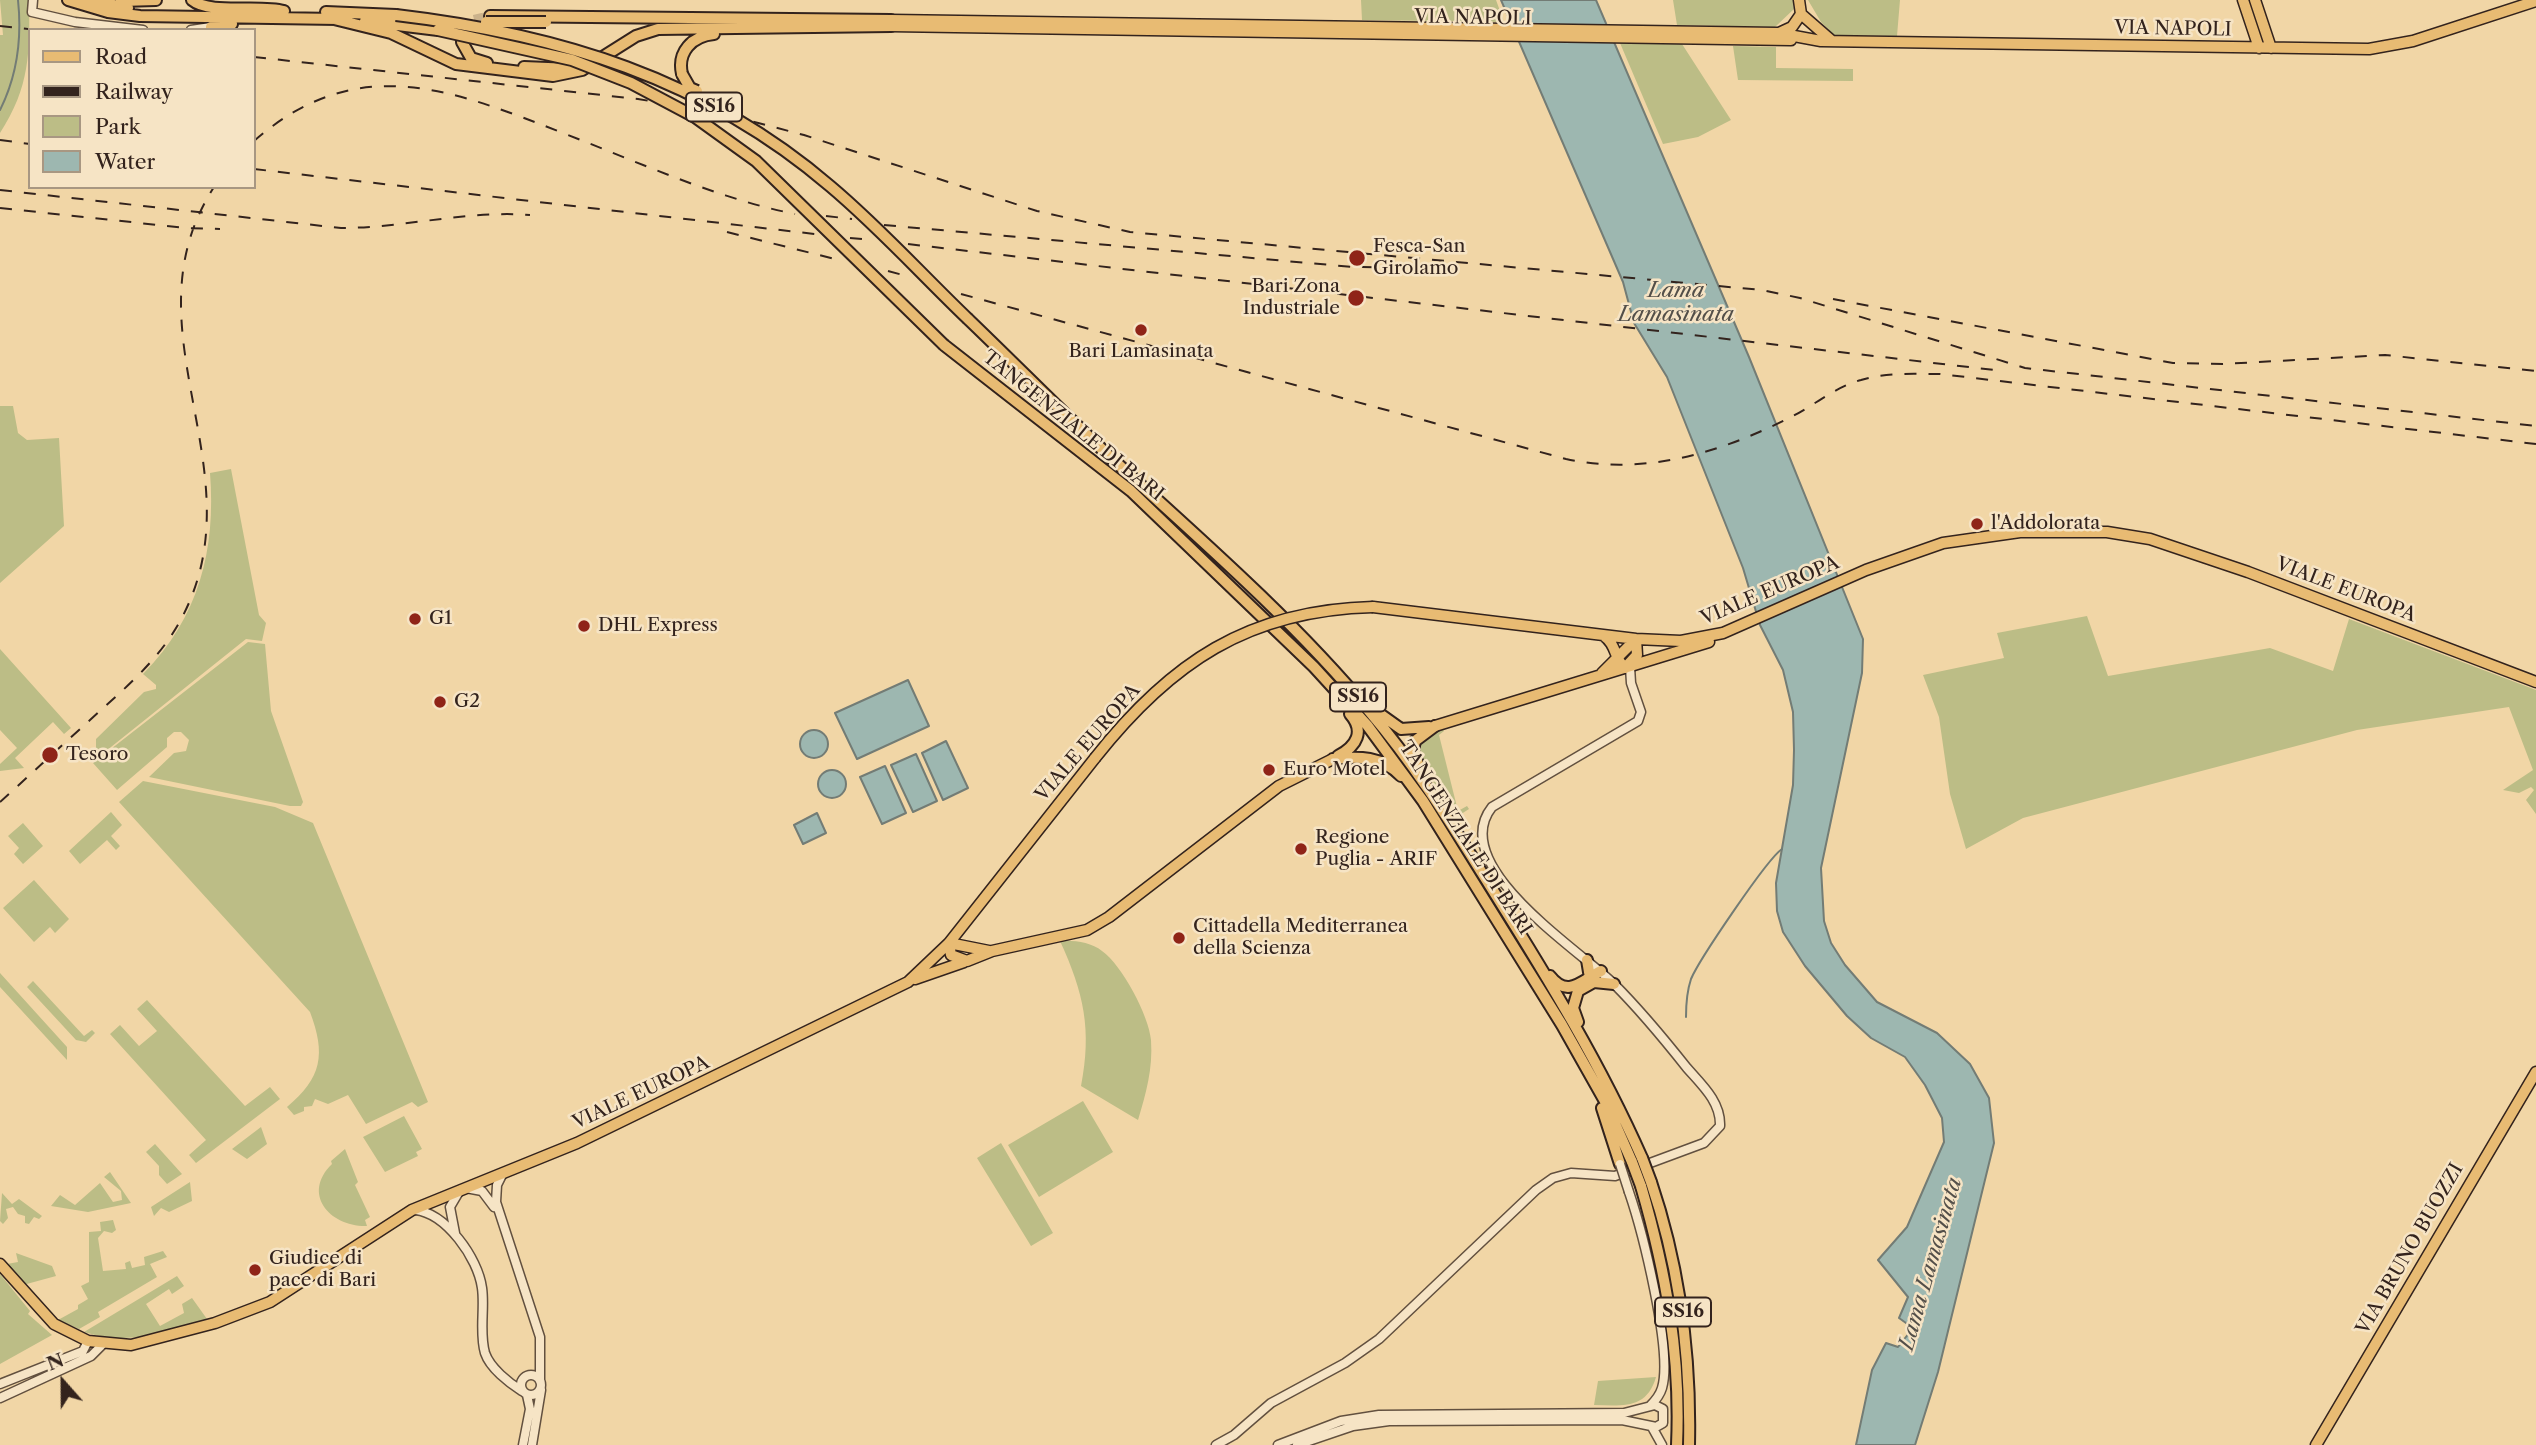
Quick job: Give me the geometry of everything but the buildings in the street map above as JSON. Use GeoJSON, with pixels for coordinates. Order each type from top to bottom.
{"type":"FeatureCollection","features":[{"type":"Feature","properties":{"kind":"highway","name":"TANGENZIALE DI BARI"},"geometry":{"type":"LineString","coordinates":[[68,0],[108,12],[140,16],[334,19],[438,30],[542,52],[631,83],[704,122],[756,162],[944,345],[1131,491],[1345,691],[1423,801],[1581,1057],[1637,1160]]}},
{"type":"Feature","properties":{"kind":"highway","name":"TANGENZIALE DI BARI"},"geometry":{"type":"LineString","coordinates":[[90,0],[149,10],[396,15],[515,33],[631,67],[726,113],[771,141],[831,186],[1119,465],[1200,538],[1408,760],[1524,940],[1607,1082],[1672,1252],[1683,1314],[1688,1368],[1689,1445]]}},
{"type":"Feature","properties":{"kind":"highway"},"geometry":{"type":"LineString","coordinates":[[114,0],[141,3],[156,0]]}},
{"type":"Feature","properties":{"kind":"highway"},"geometry":{"type":"LineString","coordinates":[[192,0],[203,7],[270,8],[284,11]]}},
{"type":"Feature","properties":{"kind":"highway"},"geometry":{"type":"LineString","coordinates":[[396,15],[493,23],[891,23]]}},
{"type":"Feature","properties":{"kind":"highway"},"geometry":{"type":"LineString","coordinates":[[490,16],[891,23]]}},
{"type":"Feature","properties":{"kind":"highway"},"geometry":{"type":"LineString","coordinates":[[211,27],[298,19]]}},
{"type":"Feature","properties":{"kind":"highway"},"geometry":{"type":"LineString","coordinates":[[334,19],[391,33],[456,64],[553,76],[582,70],[636,36],[657,29],[891,23]]}},
{"type":"Feature","properties":{"kind":"highway"},"geometry":{"type":"LineString","coordinates":[[726,113],[721,104],[690,88],[682,74],[680,65],[685,50],[705,35],[821,35],[891,23]]}},
{"type":"Feature","properties":{"kind":"highway"},"geometry":{"type":"LineString","coordinates":[[461,42],[465,52],[479,62],[574,69],[631,83]]}},
{"type":"Feature","properties":{"kind":"highway"},"geometry":{"type":"LineString","coordinates":[[1345,691],[1391,724],[1412,729],[1435,726]]}},
{"type":"Feature","properties":{"kind":"highway"},"geometry":{"type":"LineString","coordinates":[[1333,759],[1351,748],[1358,737],[1357,725],[1345,691]]}},
{"type":"Feature","properties":{"kind":"highway"},"geometry":{"type":"LineString","coordinates":[[1435,726],[1415,741],[1414,757],[1453,816],[1462,841]]}},
{"type":"Feature","properties":{"kind":"highway"},"geometry":{"type":"LineString","coordinates":[[1333,759],[1360,757],[1386,764],[1423,801]]}},
{"type":"Feature","properties":{"kind":"highway"},"geometry":{"type":"LineString","coordinates":[[1524,940],[1558,984],[1569,988],[1592,980],[1614,984]]}},
{"type":"Feature","properties":{"kind":"highway"},"geometry":{"type":"LineString","coordinates":[[1587,960],[1592,980]]}},
{"type":"Feature","properties":{"kind":"highway"},"geometry":{"type":"LineString","coordinates":[[1585,1044],[1583,1031],[1574,1015],[1573,1001],[1582,987],[1601,971]]}},
{"type":"Feature","properties":{"kind":"highway"},"geometry":{"type":"LineString","coordinates":[[1581,1057],[1582,1071],[1601,1108],[1619,1164]]}},
{"type":"Feature","properties":{"kind":"highway","name":"TANGENZIALE DI BARI"},"geometry":{"type":"LineString","coordinates":[[1646,1184],[1674,1336],[1677,1445]]}},
{"type":"Feature","properties":{"kind":"main road"},"geometry":{"type":"LineString","coordinates":[[1799,0],[1801,14],[1832,41]]}},
{"type":"Feature","properties":{"kind":"main road"},"geometry":{"type":"LineString","coordinates":[[2243,0],[2259,48]]}},
{"type":"Feature","properties":{"kind":"main road"},"geometry":{"type":"LineString","coordinates":[[2255,0],[2271,48]]}},
{"type":"Feature","properties":{"kind":"main road","name":"VIA NAPOLI"},"geometry":{"type":"LineString","coordinates":[[1615,33],[1832,41],[2382,48],[2536,1]]}},
{"type":"Feature","properties":{"kind":"main road"},"geometry":{"type":"LineString","coordinates":[[1778,33],[1792,27],[1801,14]]}},
{"type":"Feature","properties":{"kind":"main road","name":"VIA NAPOLI"},"geometry":{"type":"LineString","coordinates":[[891,23],[1778,33],[1802,39]]}},
{"type":"Feature","properties":{"kind":"main road","name":"VIALE EUROPA"},"geometry":{"type":"LineString","coordinates":[[0,1264],[54,1324],[88,1341],[103,1344],[131,1345],[176,1335],[257,1308],[412,1210],[601,1131],[908,982],[949,943],[1131,714],[1171,676],[1235,636],[1297,615],[1373,607],[1636,639],[1681,641],[1723,633],[1916,551],[1959,540],[2020,532],[2127,534],[2285,585],[2536,681]]}},
{"type":"Feature","properties":{"kind":"main road"},"geometry":{"type":"LineString","coordinates":[[1435,726],[1703,645],[1723,633]]}},
{"type":"Feature","properties":{"kind":"main road"},"geometry":{"type":"LineString","coordinates":[[1602,635],[1612,642],[1625,668]]}},
{"type":"Feature","properties":{"kind":"main road"},"geometry":{"type":"LineString","coordinates":[[1599,675],[1614,664],[1618,656],[1636,639],[1639,643],[1637,655],[1625,668]]}},
{"type":"Feature","properties":{"kind":"main road"},"geometry":{"type":"LineString","coordinates":[[908,982],[992,951],[1096,925],[1279,786],[1333,759]]}},
{"type":"Feature","properties":{"kind":"main road"},"geometry":{"type":"LineString","coordinates":[[964,924],[966,937],[976,950]]}},
{"type":"Feature","properties":{"kind":"main road"},"geometry":{"type":"LineString","coordinates":[[962,962],[951,955],[949,943],[992,951]]}},
{"type":"Feature","properties":{"kind":"main road"},"geometry":{"type":"LineString","coordinates":[[938,955],[962,962]]}},
{"type":"Feature","properties":{"kind":"main road","name":"VIA BRUNO BUOZZI"},"geometry":{"type":"LineString","coordinates":[[2316,1445],[2536,1072]]}},
{"type":"Feature","properties":{"kind":"street"},"geometry":{"type":"LineString","coordinates":[[33,0],[32,12],[75,22],[126,28]]}},
{"type":"Feature","properties":{"kind":"street"},"geometry":{"type":"LineString","coordinates":[[204,28],[211,27]]}},
{"type":"Feature","properties":{"kind":"street"},"geometry":{"type":"LineString","coordinates":[[1216,1445],[1234,1435],[1271,1403],[1345,1363],[1379,1339],[1536,1190],[1553,1178],[1571,1174],[1615,1176],[1704,1143],[1720,1126],[1721,1116],[1714,1100],[1614,984],[1516,898],[1485,851],[1481,827],[1492,807],[1638,721],[1641,712],[1625,668]]}},
{"type":"Feature","properties":{"kind":"street"},"geometry":{"type":"LineString","coordinates":[[1619,1164],[1629,1192],[1655,1295],[1662,1355],[1662,1387],[1644,1419],[1662,1445]]}},
{"type":"Feature","properties":{"kind":"street"},"geometry":{"type":"LineString","coordinates":[[507,1172],[495,1194],[502,1225],[540,1337],[543,1369],[539,1416],[532,1445]]}},
{"type":"Feature","properties":{"kind":"street"},"geometry":{"type":"LineString","coordinates":[[502,1225],[489,1197],[482,1191],[459,1190],[450,1214],[460,1243],[481,1283],[485,1352],[491,1364],[524,1393],[537,1393],[541,1383]]}},
{"type":"Feature","properties":{"kind":"street"},"geometry":{"type":"LineString","coordinates":[[412,1210],[431,1213],[460,1243]]}},
{"type":"Feature","properties":{"kind":"street"},"geometry":{"type":"LineString","coordinates":[[0,1384],[83,1352],[88,1341]]}},
{"type":"Feature","properties":{"kind":"street"},"geometry":{"type":"LineString","coordinates":[[0,1398],[91,1356],[103,1344]]}},
{"type":"Feature","properties":{"kind":"street"},"geometry":{"type":"LineString","coordinates":[[523,1445],[530,1409],[520,1384],[525,1377],[533,1375],[541,1383]]}},
{"type":"Feature","properties":{"kind":"street"},"geometry":{"type":"LineString","coordinates":[[1278,1445],[1341,1421],[1389,1418],[1622,1420],[1650,1426],[1661,1425],[1665,1416],[1659,1406],[1589,1414],[1419,1418]]}},
{"type":"Feature","properties":{"kind":"street"},"geometry":{"type":"LineString","coordinates":[[1297,1445],[1353,1426],[1389,1418]]}},
{"type":"Feature","properties":{"kind":"green space"},"geometry":{"type":"Polygon","coordinates":[[[0,0],[29,0],[28,53],[23,84],[0,133],[0,35],[3,35],[0,0]]]}},
{"type":"Feature","properties":{"kind":"green space"},"geometry":{"type":"Polygon","coordinates":[[[1361,0],[1496,0],[1504,22],[1362,20],[1361,0]]]}},
{"type":"Feature","properties":{"kind":"green space"},"geometry":{"type":"Polygon","coordinates":[[[1673,0],[1793,0],[1794,9],[1775,27],[1677,25],[1673,0]]]}},
{"type":"Feature","properties":{"kind":"green space"},"geometry":{"type":"Polygon","coordinates":[[[1808,0],[1900,0],[1897,36],[1834,35],[1821,22],[1808,0]]]}},
{"type":"Feature","properties":{"kind":"green space"},"geometry":{"type":"Polygon","coordinates":[[[1620,43],[1682,44],[1731,120],[1698,137],[1663,144],[1620,43]]]}},
{"type":"Feature","properties":{"kind":"green space"},"geometry":{"type":"Polygon","coordinates":[[[1733,46],[1776,47],[1776,68],[1853,69],[1853,81],[1738,80],[1733,46]]]}},
{"type":"Feature","properties":{"kind":"green space"},"geometry":{"type":"Polygon","coordinates":[[[0,406],[13,406],[18,433],[27,440],[59,438],[64,526],[0,583],[0,406]]]}},
{"type":"Feature","properties":{"kind":"green space"},"geometry":{"type":"Polygon","coordinates":[[[231,469],[259,615],[266,623],[262,641],[246,639],[96,759],[96,739],[144,692],[156,689],[156,685],[143,674],[178,629],[200,581],[210,529],[210,473],[231,469]]]}},
{"type":"Feature","properties":{"kind":"green space"},"geometry":{"type":"Polygon","coordinates":[[[2087,616],[2108,676],[2270,648],[2333,671],[2349,619],[2536,690],[2536,814],[2526,800],[2534,790],[2531,787],[2519,793],[2503,790],[2533,770],[2509,707],[2357,730],[2023,818],[1966,849],[1950,794],[1939,717],[1923,675],[2004,658],[1997,633],[2087,616]]]}},
{"type":"Feature","properties":{"kind":"green space"},"geometry":{"type":"Polygon","coordinates":[[[248,642],[265,644],[271,711],[303,802],[301,806],[149,777],[174,753],[186,751],[189,740],[181,732],[174,732],[167,738],[167,747],[117,790],[93,763],[248,642]]]}},
{"type":"Feature","properties":{"kind":"green space"},"geometry":{"type":"Polygon","coordinates":[[[0,649],[71,728],[64,734],[53,722],[15,758],[24,768],[0,771],[0,764],[17,748],[0,730],[0,649]]]}},
{"type":"Feature","properties":{"kind":"green space"},"geometry":{"type":"Polygon","coordinates":[[[1442,728],[1444,731],[1439,735],[1458,811],[1467,806],[1469,809],[1455,818],[1415,752],[1424,735],[1442,728]]]}},
{"type":"Feature","properties":{"kind":"green space"},"geometry":{"type":"Polygon","coordinates":[[[143,781],[275,807],[313,823],[428,1102],[418,1107],[412,1102],[366,1124],[348,1095],[328,1104],[315,1099],[312,1106],[304,1107],[304,1111],[294,1115],[287,1107],[308,1086],[318,1064],[318,1040],[310,1012],[119,802],[143,781]]]}},
{"type":"Feature","properties":{"kind":"green space"},"geometry":{"type":"Polygon","coordinates":[[[111,812],[122,825],[111,836],[120,846],[116,850],[107,840],[80,864],[69,851],[111,812]]]}},
{"type":"Feature","properties":{"kind":"green space"},"geometry":{"type":"Polygon","coordinates":[[[23,823],[43,846],[23,864],[14,854],[19,848],[8,836],[23,823]]]}},
{"type":"Feature","properties":{"kind":"green space"},"geometry":{"type":"Polygon","coordinates":[[[34,880],[69,919],[55,933],[50,927],[34,942],[3,908],[34,880]]]}},
{"type":"Feature","properties":{"kind":"green space"},"geometry":{"type":"Polygon","coordinates":[[[1060,941],[1082,942],[1102,951],[1118,967],[1140,1005],[1151,1040],[1151,1061],[1138,1120],[1081,1086],[1086,1047],[1084,1012],[1075,978],[1060,941]]]}},
{"type":"Feature","properties":{"kind":"green space"},"geometry":{"type":"Polygon","coordinates":[[[0,973],[67,1047],[67,1060],[0,987],[0,973]]]}},
{"type":"Feature","properties":{"kind":"green space"},"geometry":{"type":"Polygon","coordinates":[[[33,981],[84,1036],[92,1030],[95,1033],[86,1042],[76,1040],[27,987],[33,981]]]}},
{"type":"Feature","properties":{"kind":"green space"},"geometry":{"type":"Polygon","coordinates":[[[147,1000],[245,1106],[270,1087],[280,1099],[196,1163],[189,1155],[206,1140],[110,1034],[120,1025],[139,1046],[157,1031],[137,1009],[147,1000]]]}},
{"type":"Feature","properties":{"kind":"green space"},"geometry":{"type":"Polygon","coordinates":[[[1083,1101],[1113,1152],[1039,1197],[1008,1145],[1083,1101]]]}},
{"type":"Feature","properties":{"kind":"green space"},"geometry":{"type":"Polygon","coordinates":[[[404,1116],[422,1149],[416,1152],[418,1156],[385,1172],[363,1137],[404,1116]]]}},
{"type":"Feature","properties":{"kind":"green space"},"geometry":{"type":"Polygon","coordinates":[[[261,1127],[267,1144],[247,1159],[232,1149],[261,1127]]]}},
{"type":"Feature","properties":{"kind":"green space"},"geometry":{"type":"Polygon","coordinates":[[[1001,1143],[1053,1233],[1031,1246],[977,1158],[1001,1143]]]}},
{"type":"Feature","properties":{"kind":"green space"},"geometry":{"type":"Polygon","coordinates":[[[155,1144],[182,1174],[167,1184],[159,1175],[159,1166],[146,1152],[155,1144]]]}},
{"type":"Feature","properties":{"kind":"green space"},"geometry":{"type":"Polygon","coordinates":[[[345,1149],[358,1182],[355,1185],[370,1217],[365,1220],[367,1226],[354,1225],[331,1215],[320,1197],[319,1186],[323,1175],[332,1164],[331,1161],[345,1149]]]}},
{"type":"Feature","properties":{"kind":"green space"},"geometry":{"type":"Polygon","coordinates":[[[110,1172],[131,1203],[88,1212],[51,1206],[60,1195],[75,1205],[100,1183],[113,1202],[122,1200],[121,1191],[104,1177],[110,1172]]]}},
{"type":"Feature","properties":{"kind":"green space"},"geometry":{"type":"Polygon","coordinates":[[[190,1182],[192,1201],[169,1212],[161,1208],[154,1216],[151,1207],[190,1182]]]}},
{"type":"Feature","properties":{"kind":"green space"},"geometry":{"type":"Polygon","coordinates":[[[2,1193],[12,1204],[19,1199],[42,1216],[39,1219],[34,1217],[29,1224],[25,1223],[25,1216],[18,1214],[13,1207],[6,1209],[8,1218],[3,1224],[0,1221],[2,1193]]]}},
{"type":"Feature","properties":{"kind":"green space"},"geometry":{"type":"Polygon","coordinates":[[[113,1220],[116,1230],[112,1233],[104,1231],[98,1238],[103,1271],[126,1269],[125,1263],[130,1261],[132,1268],[145,1265],[144,1257],[163,1251],[167,1257],[150,1264],[157,1277],[98,1312],[100,1317],[79,1329],[58,1320],[78,1309],[78,1305],[88,1299],[81,1286],[89,1282],[89,1232],[101,1231],[100,1222],[113,1220]]]}},
{"type":"Feature","properties":{"kind":"green space"},"geometry":{"type":"Polygon","coordinates":[[[16,1253],[52,1266],[56,1276],[23,1285],[7,1264],[18,1262],[16,1253]]]}},
{"type":"Feature","properties":{"kind":"green space"},"geometry":{"type":"Polygon","coordinates":[[[0,1274],[30,1311],[28,1314],[52,1335],[0,1364],[0,1274]]]}},
{"type":"Feature","properties":{"kind":"green space"},"geometry":{"type":"Polygon","coordinates":[[[177,1276],[184,1286],[172,1294],[169,1289],[146,1304],[160,1326],[184,1313],[182,1304],[192,1298],[207,1319],[161,1333],[131,1338],[84,1332],[177,1276]]]}},
{"type":"Feature","properties":{"kind":"green space"},"geometry":{"type":"Polygon","coordinates":[[[1656,1377],[1647,1395],[1640,1400],[1615,1406],[1594,1405],[1598,1381],[1656,1377]]]}},
{"type":"Feature","properties":{"kind":"water","name":"Lama Lamasinata"},"geometry":{"type":"Polygon","coordinates":[[[1501,0],[1596,0],[1749,357],[1863,639],[1862,673],[1821,868],[1824,921],[1831,943],[1845,965],[1877,1002],[1937,1033],[1970,1064],[1989,1098],[1994,1143],[1938,1372],[1915,1445],[1856,1445],[1872,1370],[1886,1343],[1898,1347],[1913,1328],[1899,1318],[1908,1297],[1878,1260],[1907,1227],[1944,1142],[1942,1118],[1925,1085],[1905,1057],[1871,1038],[1847,1016],[1805,966],[1783,932],[1777,911],[1776,883],[1793,785],[1794,750],[1793,712],[1783,670],[1760,625],[1743,568],[1667,377],[1634,323],[1623,282],[1501,0]]]}},
{"type":"Feature","properties":{"kind":"water"},"geometry":{"type":"Polygon","coordinates":[[[908,680],[929,726],[857,759],[835,713],[908,680]]]}},
{"type":"Feature","properties":{"kind":"water"},"geometry":{"type":"Polygon","coordinates":[[[814,730],[824,734],[828,744],[824,754],[814,758],[804,754],[800,744],[804,734],[814,730]]]}},
{"type":"Feature","properties":{"kind":"water"},"geometry":{"type":"Polygon","coordinates":[[[946,741],[968,788],[943,800],[922,753],[946,741]]]}},
{"type":"Feature","properties":{"kind":"water"},"geometry":{"type":"Polygon","coordinates":[[[916,754],[937,801],[913,812],[891,765],[916,754]]]}},
{"type":"Feature","properties":{"kind":"water"},"geometry":{"type":"Polygon","coordinates":[[[885,766],[906,813],[882,824],[860,777],[885,766]]]}},
{"type":"Feature","properties":{"kind":"water"},"geometry":{"type":"Polygon","coordinates":[[[832,770],[842,774],[846,784],[842,794],[832,798],[822,794],[818,784],[822,774],[832,770]]]}},
{"type":"Feature","properties":{"kind":"water"},"geometry":{"type":"Polygon","coordinates":[[[817,813],[826,833],[803,844],[794,825],[817,813]]]}},
{"type":"Feature","properties":{"kind":"waterway"},"geometry":{"type":"LineString","coordinates":[[0,110],[11,84],[17,56],[18,0]]}},
{"type":"Feature","properties":{"kind":"waterway"},"geometry":{"type":"LineString","coordinates":[[1686,1017],[1691,979],[1697,968],[1719,932],[1782,849]]}},
{"type":"Feature","properties":{"kind":"tunnel"},"geometry":{"type":"LineString","coordinates":[[463,30],[474,20],[490,16]]}},
{"type":"Feature","properties":{"kind":"railway"},"geometry":{"type":"LineString","coordinates":[[0,26],[28,29]]}},
{"type":"Feature","properties":{"kind":"railway"},"geometry":{"type":"LineString","coordinates":[[256,57],[638,99],[720,113],[804,135],[1037,211],[1130,232],[1762,290],[1800,298],[2025,368],[2536,426]]}},
{"type":"Feature","properties":{"kind":"railway"},"geometry":{"type":"LineString","coordinates":[[256,140],[293,113],[331,95],[370,87],[408,87],[447,93],[486,104],[708,190],[795,214]]}},
{"type":"Feature","properties":{"kind":"railway"},"geometry":{"type":"LineString","coordinates":[[0,140],[28,144]]}},
{"type":"Feature","properties":{"kind":"railway"},"geometry":{"type":"LineString","coordinates":[[256,169],[815,234]]}},
{"type":"Feature","properties":{"kind":"railway"},"geometry":{"type":"LineString","coordinates":[[0,802],[150,663],[179,623],[201,567],[207,512],[202,457],[184,349],[181,295],[189,241],[213,189]]}},
{"type":"Feature","properties":{"kind":"railway"},"geometry":{"type":"LineString","coordinates":[[0,190],[341,228],[483,215],[530,215]]}},
{"type":"Feature","properties":{"kind":"railway"},"geometry":{"type":"LineString","coordinates":[[0,208],[186,228],[220,229]]}},
{"type":"Feature","properties":{"kind":"railway"},"geometry":{"type":"LineString","coordinates":[[826,216],[852,219]]}},
{"type":"Feature","properties":{"kind":"railway"},"geometry":{"type":"LineString","coordinates":[[884,225],[1353,267],[1427,268]]}},
{"type":"Feature","properties":{"kind":"railway"},"geometry":{"type":"LineString","coordinates":[[727,232],[839,260]]}},
{"type":"Feature","properties":{"kind":"railway"},"geometry":{"type":"LineString","coordinates":[[850,238],[873,240]]}},
{"type":"Feature","properties":{"kind":"railway"},"geometry":{"type":"LineString","coordinates":[[908,244],[2003,371]]}},
{"type":"Feature","properties":{"kind":"railway"},"geometry":{"type":"LineString","coordinates":[[888,271],[910,277]]}},
{"type":"Feature","properties":{"kind":"railway"},"geometry":{"type":"LineString","coordinates":[[961,294],[1566,459],[1595,464],[1653,463],[1709,451],[1764,430],[1852,383],[1871,377],[1910,374],[1940,374],[2536,444]]}},
{"type":"Feature","properties":{"kind":"railway"},"geometry":{"type":"LineString","coordinates":[[1833,299],[2173,363],[2223,364],[2385,355],[2536,371]]}},
{"type":"Feature","properties":{"kind":"place","name":"Fesca-San Girolamo"},"geometry":{"type":"Point","coordinates":[1357,258]}},
{"type":"Feature","properties":{"kind":"place","name":"Bari Zona Industriale"},"geometry":{"type":"Point","coordinates":[1356,298]}},
{"type":"Feature","properties":{"kind":"place","name":"Bari Lamasinata"},"geometry":{"type":"Point","coordinates":[1141,330]}},
{"type":"Feature","properties":{"kind":"place","name":"l'Addolorata"},"geometry":{"type":"Point","coordinates":[1977,524]}},
{"type":"Feature","properties":{"kind":"place","name":"G1"},"geometry":{"type":"Point","coordinates":[415,619]}},
{"type":"Feature","properties":{"kind":"place","name":"DHL Express"},"geometry":{"type":"Point","coordinates":[584,626]}},
{"type":"Feature","properties":{"kind":"place","name":"G2"},"geometry":{"type":"Point","coordinates":[440,702]}},
{"type":"Feature","properties":{"kind":"place","name":"Tesoro"},"geometry":{"type":"Point","coordinates":[50,755]}},
{"type":"Feature","properties":{"kind":"place","name":"Euro Motel"},"geometry":{"type":"Point","coordinates":[1269,770]}},
{"type":"Feature","properties":{"kind":"place","name":"Regione Puglia - ARIF"},"geometry":{"type":"Point","coordinates":[1301,849]}},
{"type":"Feature","properties":{"kind":"place","name":"Cittadella Mediterranea della Scienza"},"geometry":{"type":"Point","coordinates":[1179,938]}},
{"type":"Feature","properties":{"kind":"place","name":"Giudice di pace di Bari"},"geometry":{"type":"Point","coordinates":[255,1270]}}]}
